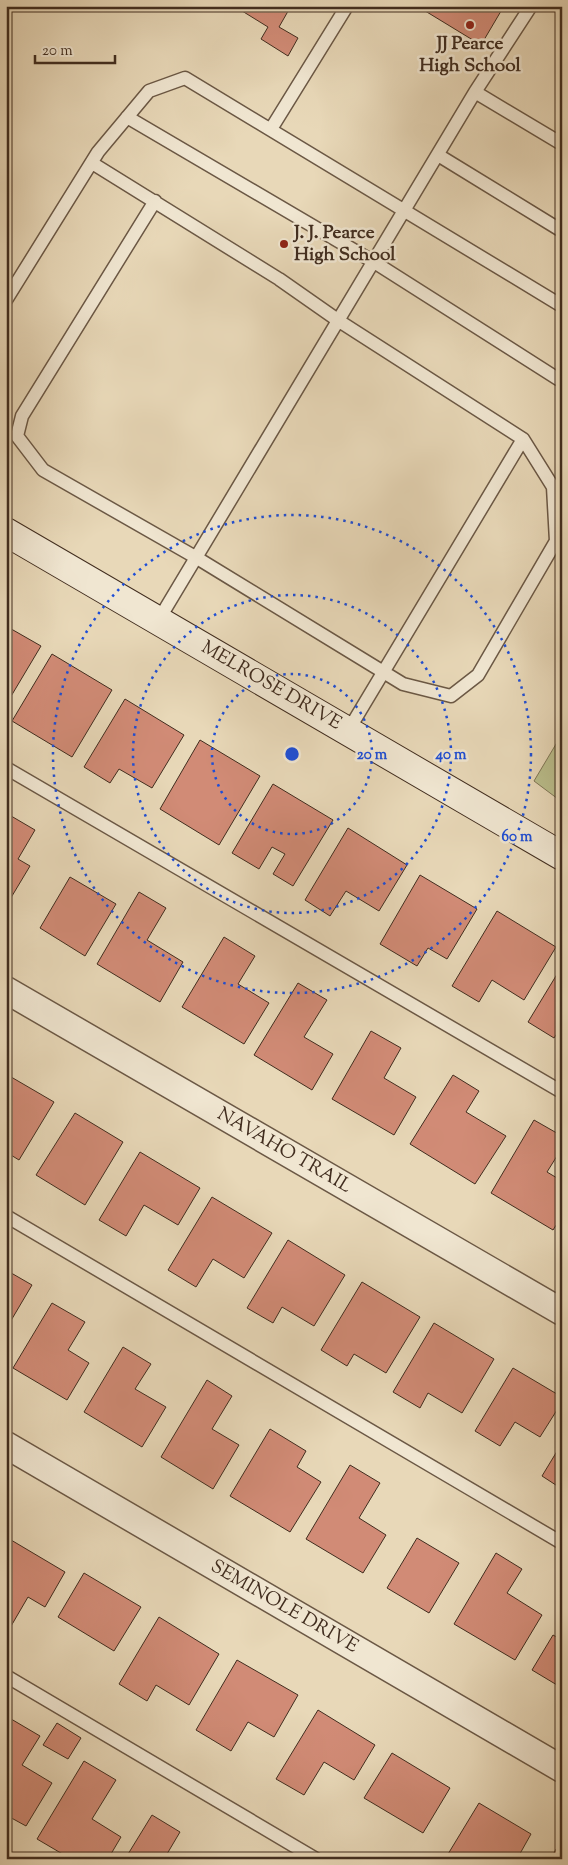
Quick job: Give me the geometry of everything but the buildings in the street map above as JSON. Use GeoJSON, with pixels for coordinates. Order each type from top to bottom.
{"type":"FeatureCollection","features":[{"type":"Feature","properties":{"kind":"street","name":"MELROSE DRIVE"},"geometry":{"type":"LineString","coordinates":[[6,532],[562,856]]}},
{"type":"Feature","properties":{"kind":"street","name":"NAVAHO TRAIL"},"geometry":{"type":"LineString","coordinates":[[6,990],[562,1312]]}},
{"type":"Feature","properties":{"kind":"street","name":"SEMINOLE DRIVE"},"geometry":{"type":"LineString","coordinates":[[6,1446],[562,1769]]}},
{"type":"Feature","properties":{"kind":"lane"},"geometry":{"type":"LineString","coordinates":[[271,129],[347,6]]}},
{"type":"Feature","properties":{"kind":"lane"},"geometry":{"type":"LineString","coordinates":[[158,621],[476,92],[531,6]]}},
{"type":"Feature","properties":{"kind":"lane"},"geometry":{"type":"LineString","coordinates":[[6,300],[92,163],[127,117],[149,91],[185,78],[562,306]]}},
{"type":"Feature","properties":{"kind":"lane"},"geometry":{"type":"LineString","coordinates":[[476,92],[562,144]]}},
{"type":"Feature","properties":{"kind":"lane"},"geometry":{"type":"LineString","coordinates":[[127,117],[374,262],[558,379],[562,379]]}},
{"type":"Feature","properties":{"kind":"lane"},"geometry":{"type":"LineString","coordinates":[[438,155],[562,231]]}},
{"type":"Feature","properties":{"kind":"lane"},"geometry":{"type":"LineString","coordinates":[[92,163],[155,202],[279,279],[339,321],[523,439],[553,487],[556,541],[478,675],[451,696],[404,684],[197,558],[43,470],[17,436],[22,416],[155,202]]}},
{"type":"Feature","properties":{"kind":"lane"},"geometry":{"type":"LineString","coordinates":[[348,731],[523,439]]}},
{"type":"Feature","properties":{"kind":"lane"},"geometry":{"type":"LineString","coordinates":[[6,768],[562,1092]]}},
{"type":"Feature","properties":{"kind":"lane"},"geometry":{"type":"LineString","coordinates":[[6,1216],[562,1543]]}},
{"type":"Feature","properties":{"kind":"lane"},"geometry":{"type":"LineString","coordinates":[[6,1676],[316,1859]]}},
{"type":"Feature","properties":{"kind":"green space"},"geometry":{"type":"Polygon","coordinates":[[[562,734],[562,802],[534,781],[562,734]]]}},
{"type":"Feature","properties":{"kind":"place","name":"JJ Pearce High School"},"geometry":{"type":"Point","coordinates":[470,25]}},
{"type":"Feature","properties":{"kind":"place","name":"J. J. Pearce High School"},"geometry":{"type":"Point","coordinates":[284,244]}}]}
